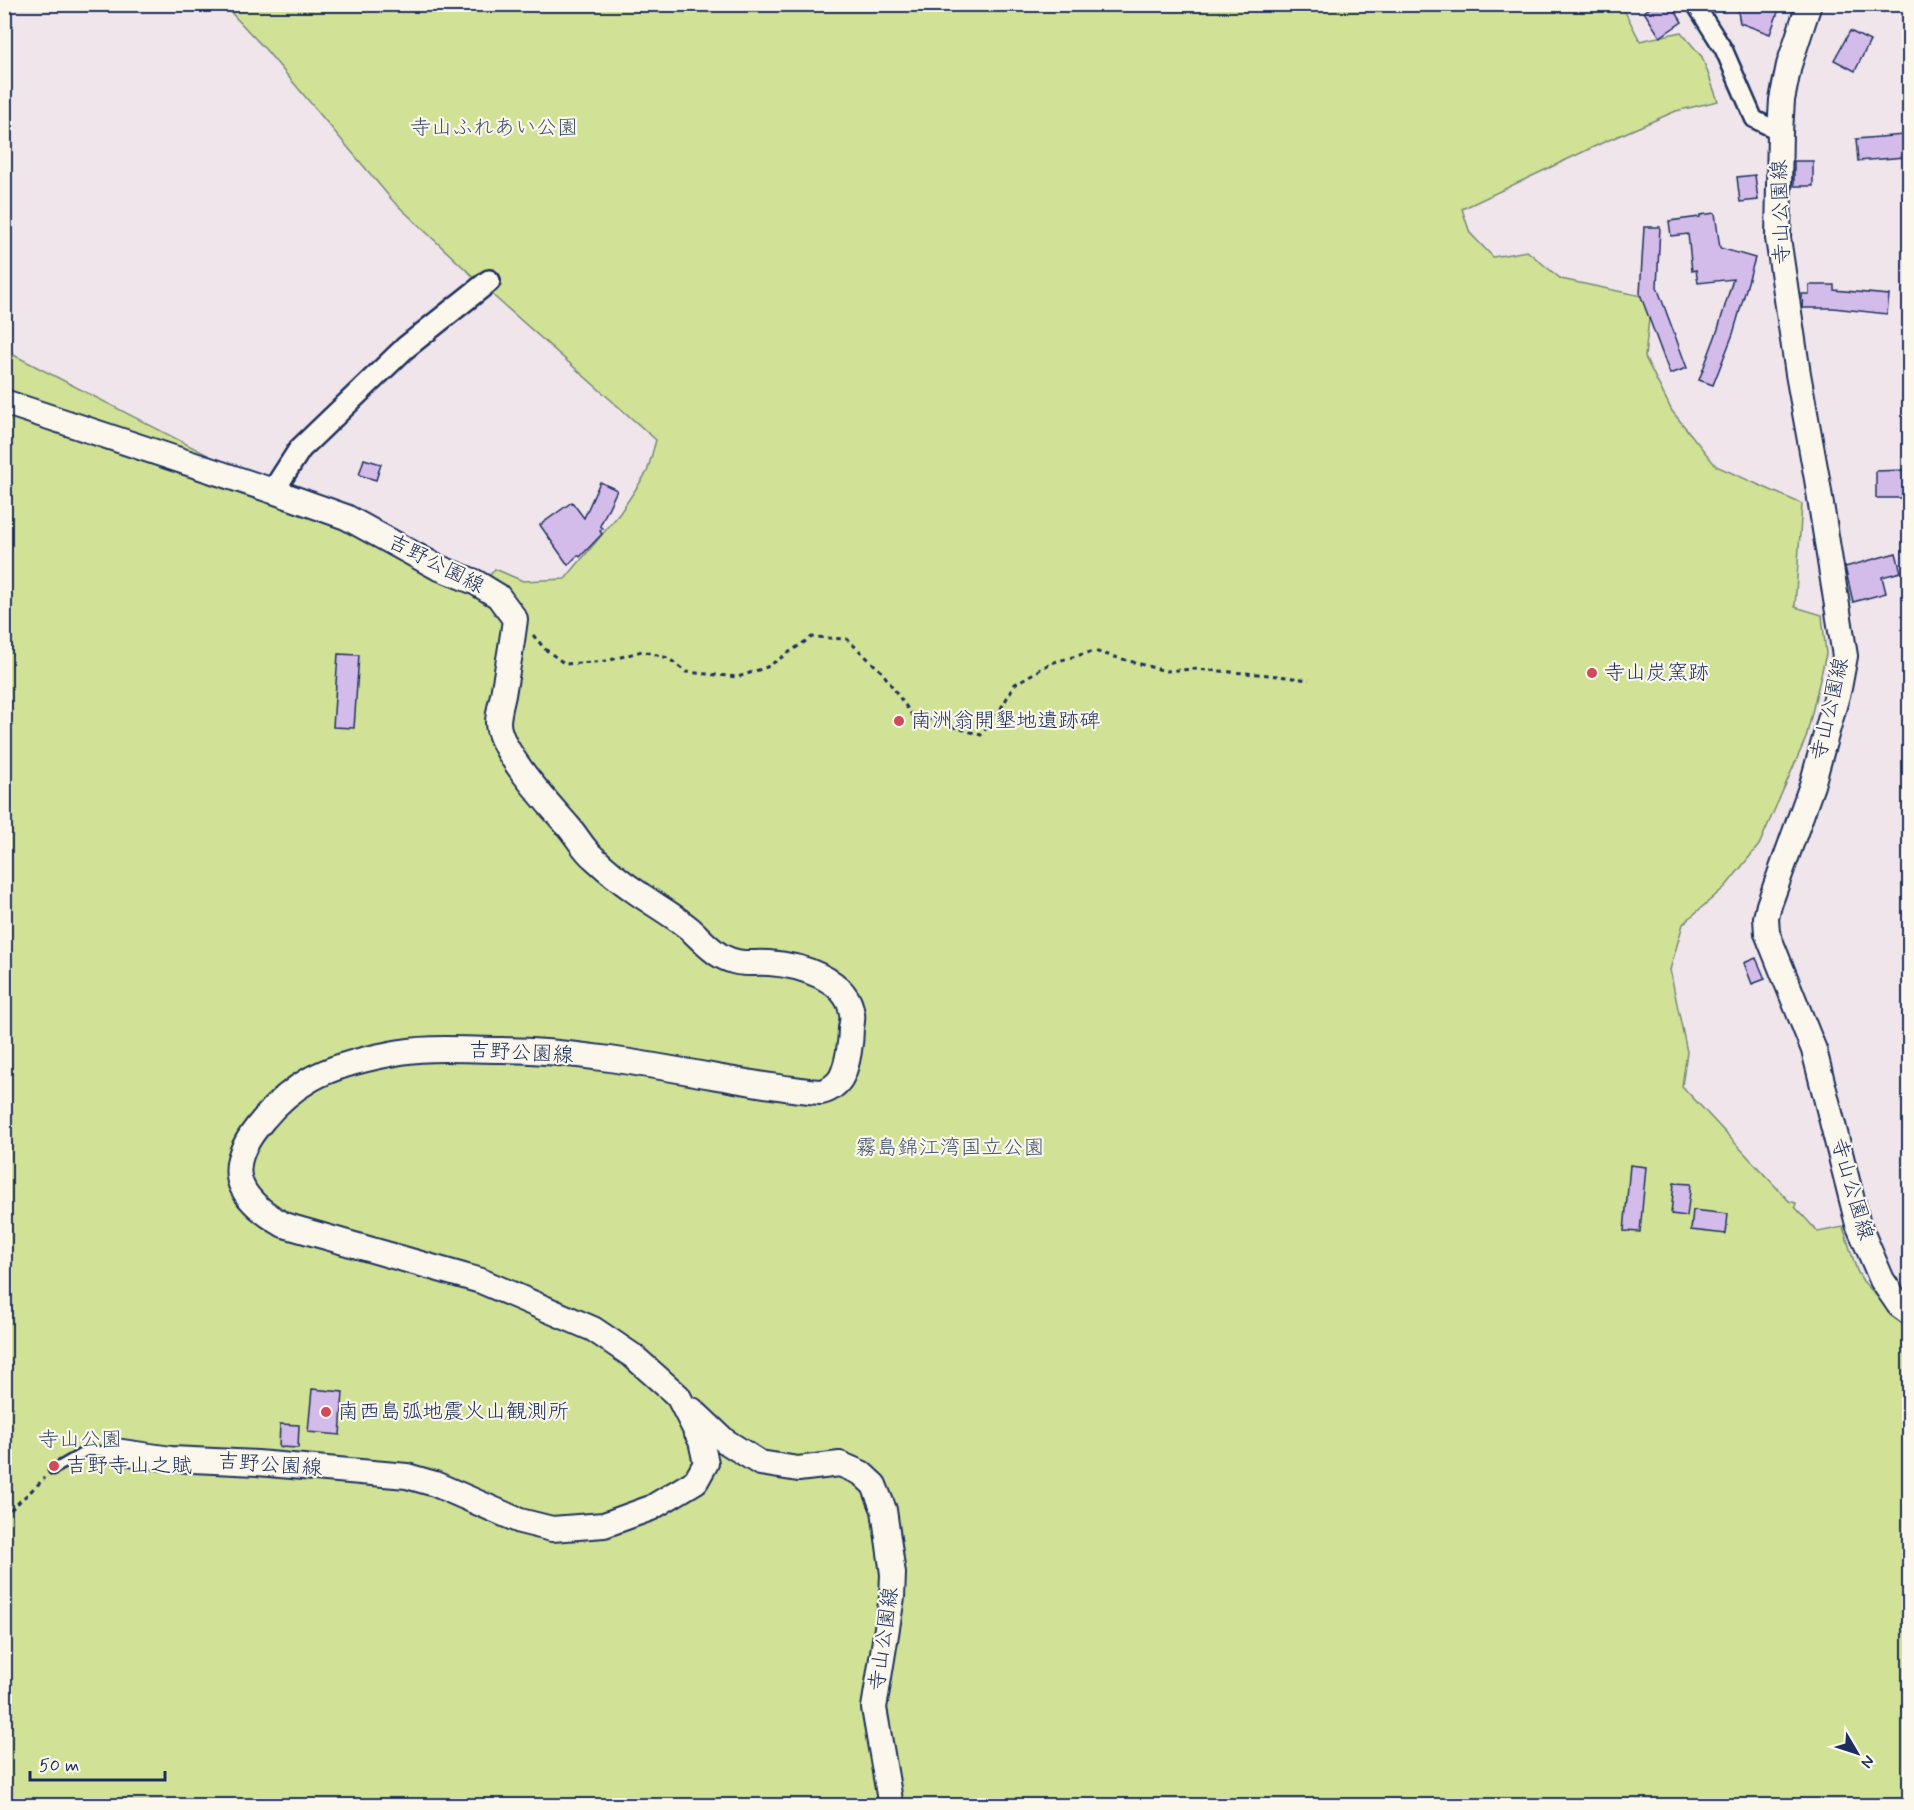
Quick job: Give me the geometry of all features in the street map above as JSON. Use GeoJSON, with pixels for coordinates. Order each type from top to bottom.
{"type":"FeatureCollection","features":[{"type":"Feature","properties":{"kind":"main road","name":"寺山公園線"},"geometry":{"type":"LineString","coordinates":[[1809,4],[1789,64],[1782,100],[1778,238],[1845,656],[1839,688],[1812,785],[1769,905],[1766,918],[1767,933],[1814,1050],[1858,1224],[1882,1281],[1899,1305],[1910,1313]]}},
{"type":"Feature","properties":{"kind":"main road","name":"吉野公園線"},"geometry":{"type":"LineString","coordinates":[[4,402],[346,517],[437,567],[475,582],[498,596],[515,619],[498,725],[509,753],[571,828],[590,855],[630,888],[688,927],[716,953],[736,963],[768,963],[817,974],[840,990],[852,1013],[851,1035],[843,1074],[828,1090],[820,1092],[575,1055],[517,1050],[425,1050],[393,1053],[332,1070],[311,1079],[269,1113],[243,1147],[238,1169],[238,1178],[242,1187],[250,1200],[265,1214],[284,1225],[481,1281],[593,1329],[633,1356],[678,1396],[701,1441],[706,1463],[696,1481],[651,1508],[604,1525],[552,1529],[520,1521],[435,1484],[407,1476],[257,1463],[171,1459],[116,1451]]}},
{"type":"Feature","properties":{"kind":"main road","name":"寺山公園線"},"geometry":{"type":"LineString","coordinates":[[678,1396],[724,1440],[760,1463],[798,1469],[840,1464],[861,1473],[874,1485],[884,1510],[893,1574],[892,1598],[874,1708],[891,1806]]}},
{"type":"Feature","properties":{"kind":"street"},"geometry":{"type":"LineString","coordinates":[[1695,4],[1724,50],[1754,119],[1780,132]]}},
{"type":"Feature","properties":{"kind":"street"},"geometry":{"type":"LineString","coordinates":[[273,491],[300,449],[397,355],[489,281]]}},
{"type":"Feature","properties":{"kind":"lane"},"geometry":{"type":"LineString","coordinates":[[53,1470],[86,1450],[116,1451]]}},
{"type":"Feature","properties":{"kind":"path"},"geometry":{"type":"LineString","coordinates":[[530,631],[545,649],[566,664],[607,661],[642,651],[668,658],[686,672],[738,676],[767,667],[812,637],[847,639],[882,672],[912,716],[981,735],[1000,710],[1015,684],[1051,663],[1094,651],[1165,671],[1194,669],[1309,680]]}},
{"type":"Feature","properties":{"kind":"path"},"geometry":{"type":"LineString","coordinates":[[4,1516],[53,1470]]}},
{"type":"Feature","properties":{"kind":"green space","name":"霧島錦江湾国立公園"},"geometry":{"type":"Polygon","coordinates":[[[1621,4],[1640,41],[1681,32],[1702,57],[1718,101],[1676,111],[1462,209],[1470,233],[1493,257],[1527,251],[1561,279],[1651,298],[1645,357],[1672,411],[1716,466],[1802,504],[1795,607],[1822,615],[1826,654],[1806,738],[1759,845],[1726,886],[1683,924],[1670,970],[1687,1052],[1682,1086],[1789,1201],[1796,1203],[1795,1207],[1818,1232],[1843,1227],[1857,1271],[1863,1281],[1909,1331],[1909,1805],[5,1805],[4,350],[526,619],[486,580],[495,569],[523,581],[565,579],[620,513],[647,472],[656,440],[497,299],[393,201],[266,50],[224,5],[1621,4]]]}},
{"type":"Feature","properties":{"kind":"building"},"geometry":{"type":"Polygon","coordinates":[[[1656,4],[1671,4],[1682,22],[1660,37],[1644,12],[1656,4]]]}},
{"type":"Feature","properties":{"kind":"building"},"geometry":{"type":"Polygon","coordinates":[[[1741,4],[1781,4],[1770,34],[1740,23],[1738,12],[1741,4]]]}},
{"type":"Feature","properties":{"kind":"building"},"geometry":{"type":"Polygon","coordinates":[[[1850,31],[1870,41],[1855,71],[1834,60],[1850,31]]]}},
{"type":"Feature","properties":{"kind":"building"},"geometry":{"type":"Polygon","coordinates":[[[1904,135],[1905,157],[1858,161],[1856,139],[1904,135]]]}},
{"type":"Feature","properties":{"kind":"building"},"geometry":{"type":"Polygon","coordinates":[[[1794,161],[1813,161],[1813,186],[1794,186],[1794,161]]]}},
{"type":"Feature","properties":{"kind":"building"},"geometry":{"type":"Polygon","coordinates":[[[1755,175],[1758,200],[1740,202],[1737,177],[1755,175]]]}},
{"type":"Feature","properties":{"kind":"building"},"geometry":{"type":"Polygon","coordinates":[[[1715,213],[1720,248],[1755,258],[1733,334],[1713,385],[1699,380],[1733,279],[1698,283],[1696,270],[1692,271],[1688,234],[1671,236],[1669,221],[1715,213]]]}},
{"type":"Feature","properties":{"kind":"building"},"geometry":{"type":"Polygon","coordinates":[[[1644,227],[1660,227],[1657,287],[1687,368],[1670,374],[1640,294],[1644,227]]]}},
{"type":"Feature","properties":{"kind":"building"},"geometry":{"type":"Polygon","coordinates":[[[1809,285],[1834,285],[1834,290],[1889,295],[1887,314],[1833,308],[1803,308],[1802,294],[1809,294],[1809,285]]]}},
{"type":"Feature","properties":{"kind":"building"},"geometry":{"type":"Polygon","coordinates":[[[364,459],[381,464],[376,480],[359,475],[364,459]]]}},
{"type":"Feature","properties":{"kind":"building"},"geometry":{"type":"Polygon","coordinates":[[[1905,470],[1905,498],[1876,498],[1876,471],[1905,470]]]}},
{"type":"Feature","properties":{"kind":"building"},"geometry":{"type":"Polygon","coordinates":[[[600,482],[617,490],[600,526],[603,528],[600,531],[602,534],[580,557],[578,555],[568,565],[540,525],[572,502],[584,518],[600,482]]]}},
{"type":"Feature","properties":{"kind":"building"},"geometry":{"type":"Polygon","coordinates":[[[1896,553],[1901,572],[1882,577],[1886,593],[1853,602],[1845,567],[1896,553]]]}},
{"type":"Feature","properties":{"kind":"building"},"geometry":{"type":"Polygon","coordinates":[[[338,654],[359,655],[354,728],[333,727],[338,654]]]}},
{"type":"Feature","properties":{"kind":"building"},"geometry":{"type":"Polygon","coordinates":[[[1756,958],[1765,979],[1752,984],[1744,963],[1756,958]]]}},
{"type":"Feature","properties":{"kind":"building"},"geometry":{"type":"Polygon","coordinates":[[[1630,1165],[1646,1167],[1640,1232],[1624,1231],[1630,1165]]]}},
{"type":"Feature","properties":{"kind":"building"},"geometry":{"type":"Polygon","coordinates":[[[1674,1183],[1691,1184],[1687,1216],[1671,1214],[1674,1183]]]}},
{"type":"Feature","properties":{"kind":"building"},"geometry":{"type":"Polygon","coordinates":[[[1693,1210],[1728,1214],[1726,1234],[1691,1230],[1693,1210]]]}},
{"type":"Feature","properties":{"kind":"building","name":"南西島弧地震火山観測所"},"geometry":{"type":"Polygon","coordinates":[[[312,1389],[343,1392],[340,1435],[308,1432],[312,1389]]]}},
{"type":"Feature","properties":{"kind":"building"},"geometry":{"type":"Polygon","coordinates":[[[280,1424],[299,1425],[298,1448],[279,1447],[280,1424]]]}},
{"type":"Feature","properties":{"kind":"place","name":"寺山炭窯跡"},"geometry":{"type":"Point","coordinates":[1592,673]}},
{"type":"Feature","properties":{"kind":"place","name":"南洲翁開墾地遺跡碑"},"geometry":{"type":"Point","coordinates":[899,721]}},
{"type":"Feature","properties":{"kind":"place","name":"南西島弧地震火山観測所"},"geometry":{"type":"Point","coordinates":[326,1412]}},
{"type":"Feature","properties":{"kind":"place","name":"吉野寺山之賦"},"geometry":{"type":"Point","coordinates":[54,1466]}},
{"type":"Feature","properties":{"kind":"park label","name":"寺山ふれあい公園"},"geometry":{"type":"Point","coordinates":[494,128]}},
{"type":"Feature","properties":{"kind":"park label","name":"寺山公園"},"geometry":{"type":"Point","coordinates":[80,1440]}}]}
